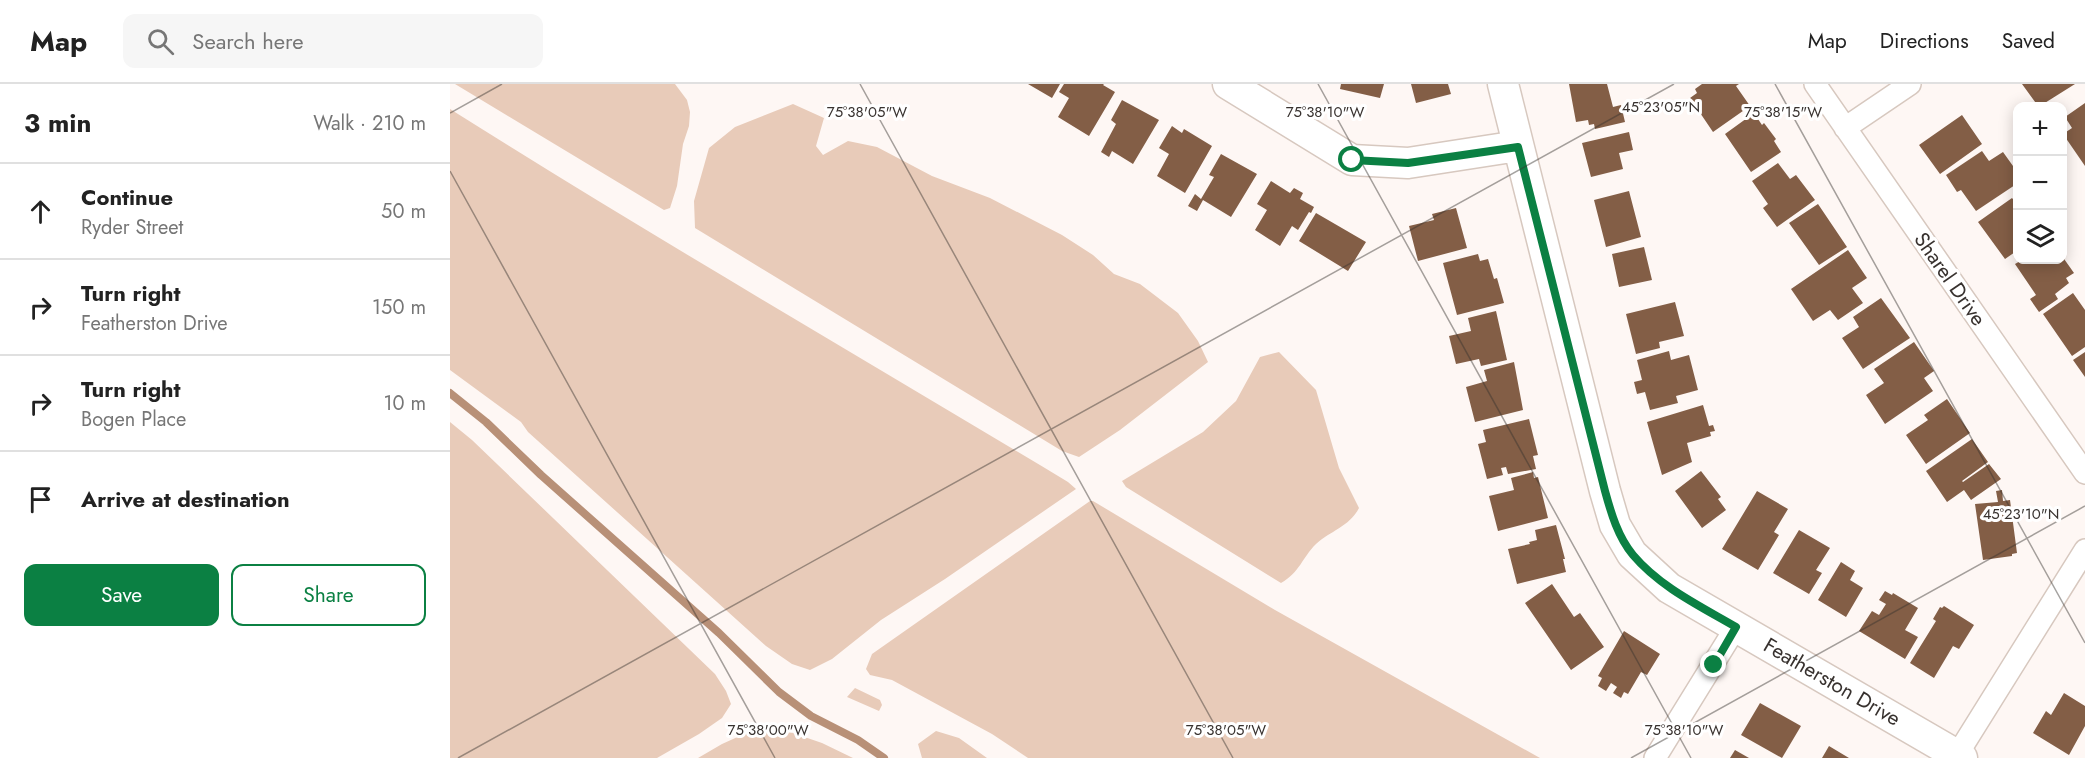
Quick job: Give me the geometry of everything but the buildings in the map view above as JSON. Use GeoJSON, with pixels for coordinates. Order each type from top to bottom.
{"type":"FeatureCollection","features":[{"type":"Feature","properties":{"kind":"street"},"geometry":{"type":"LineString","coordinates":[[1228,84],[1352,160],[1408,163],[1518,147]]}},
{"type":"Feature","properties":{"kind":"street","name":"Featherston Drive"},"geometry":{"type":"LineString","coordinates":[[1503,84],[1605,491],[1615,525],[1632,554],[1669,588],[1960,756]]}},
{"type":"Feature","properties":{"kind":"street","name":"Sharel Drive"},"geometry":{"type":"LineString","coordinates":[[1815,84],[2085,473]]}},
{"type":"Feature","properties":{"kind":"street"},"geometry":{"type":"LineString","coordinates":[[1845,128],[1910,84]]}},
{"type":"Feature","properties":{"kind":"street"},"geometry":{"type":"LineString","coordinates":[[1960,756],[2085,550]]}},
{"type":"Feature","properties":{"kind":"street"},"geometry":{"type":"LineString","coordinates":[[1655,758],[1736,627]]}},
{"type":"Feature","properties":{"kind":"shaded area"},"geometry":{"type":"Polygon","coordinates":[[[455,84],[675,84],[687,100],[690,112],[677,186],[670,208],[664,210],[455,84]]]}},
{"type":"Feature","properties":{"kind":"shaded area"},"geometry":{"type":"Polygon","coordinates":[[[793,104],[824,118],[816,146],[823,155],[848,141],[877,147],[932,176],[990,198],[1062,235],[1093,255],[1114,274],[1140,284],[1178,313],[1198,341],[1208,362],[1120,430],[1079,457],[1062,451],[695,228],[694,201],[709,148],[735,127],[793,104]]]}},
{"type":"Feature","properties":{"kind":"shaded area"},"geometry":{"type":"Polygon","coordinates":[[[450,109],[680,251],[1068,482],[1076,489],[881,620],[832,659],[810,670],[792,664],[766,646],[528,432],[521,422],[450,370],[450,109]]]}},
{"type":"Feature","properties":{"kind":"shaded area"},"geometry":{"type":"Polygon","coordinates":[[[1279,352],[1316,390],[1339,468],[1359,508],[1350,520],[1316,544],[1297,570],[1281,583],[1126,487],[1122,481],[1203,432],[1236,401],[1260,357],[1279,352]]]}},
{"type":"Feature","properties":{"kind":"shaded area"},"geometry":{"type":"Polygon","coordinates":[[[450,422],[472,440],[715,674],[731,704],[722,718],[657,758],[450,758],[450,422]]]}},
{"type":"Feature","properties":{"kind":"shaded area"},"geometry":{"type":"Polygon","coordinates":[[[1090,501],[1275,610],[1540,758],[1028,758],[992,734],[892,680],[870,675],[866,669],[872,654],[1090,501]]]}},
{"type":"Feature","properties":{"kind":"shaded area"},"geometry":{"type":"Polygon","coordinates":[[[855,688],[880,700],[882,705],[879,711],[847,697],[855,688]]]}},
{"type":"Feature","properties":{"kind":"shaded area"},"geometry":{"type":"Polygon","coordinates":[[[753,730],[787,731],[822,743],[853,758],[698,758],[753,730]]]}},
{"type":"Feature","properties":{"kind":"shaded area"},"geometry":{"type":"Polygon","coordinates":[[[936,731],[959,738],[987,758],[922,758],[918,744],[936,731]]]}},
{"type":"Feature","properties":{"kind":"waterway"},"geometry":{"type":"LineString","coordinates":[[450,393],[486,422],[541,475],[719,633],[779,692],[811,716],[858,740],[884,758]]}},
{"type":"Feature","properties":{"kind":"route"},"geometry":{"type":"LineString","coordinates":[[1352,160],[1408,163],[1518,147],[1615,525],[1632,554],[1669,588],[1736,627],[1714,665]]}}]}
